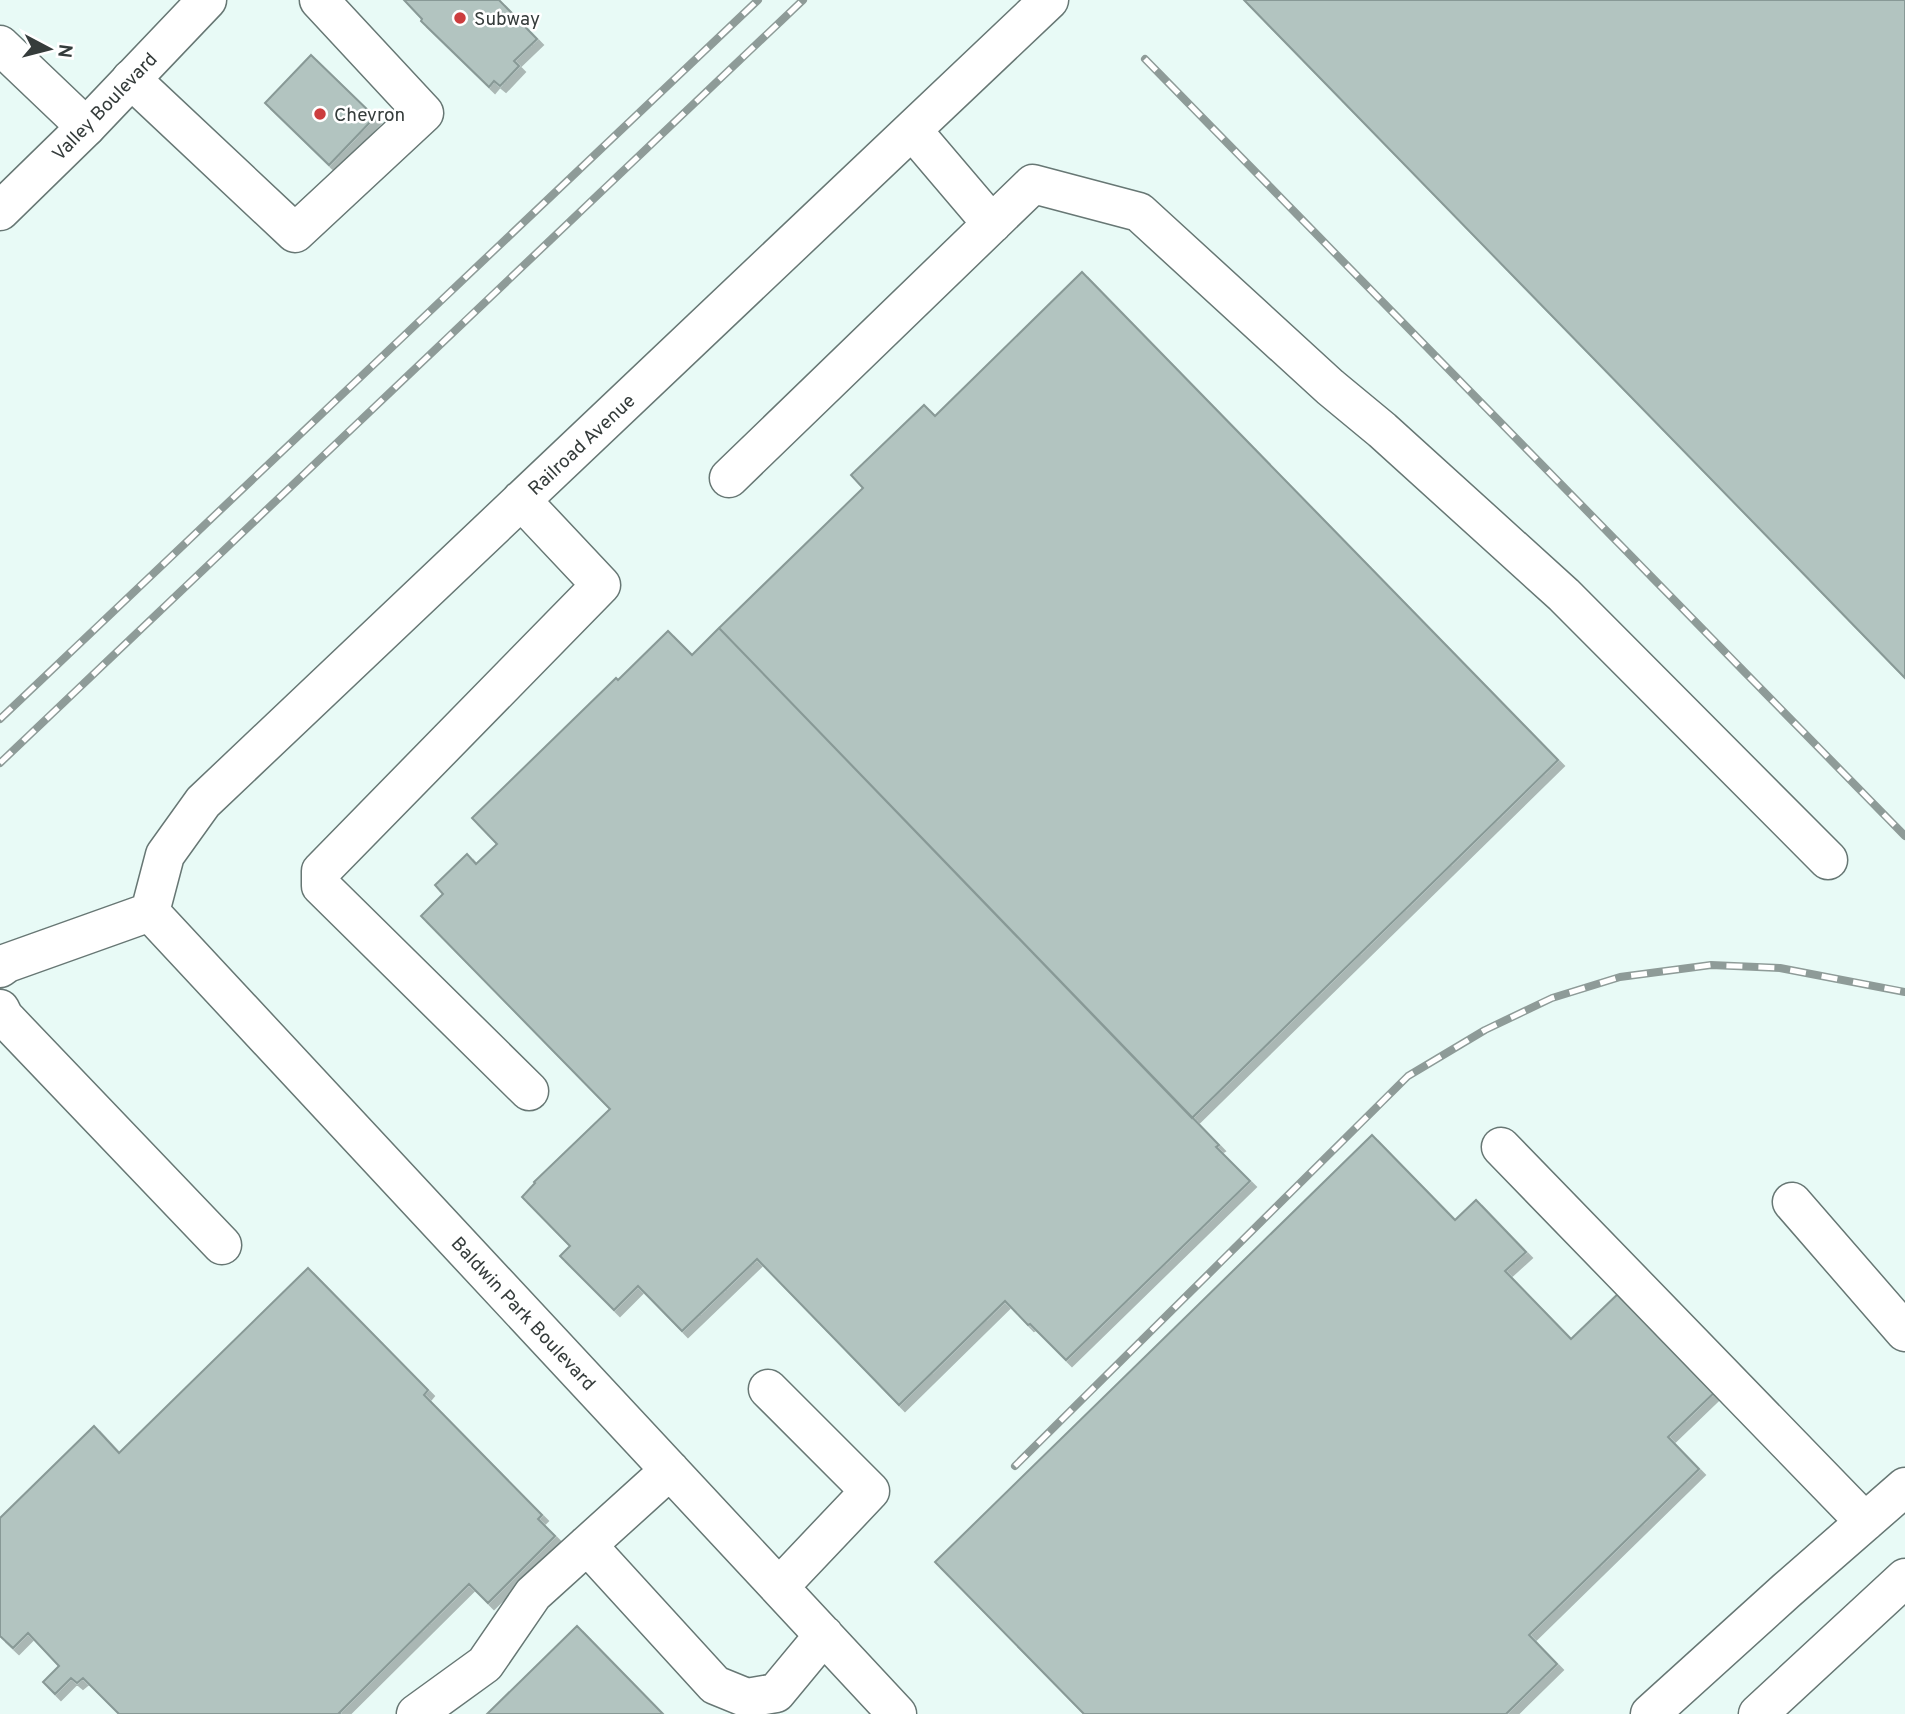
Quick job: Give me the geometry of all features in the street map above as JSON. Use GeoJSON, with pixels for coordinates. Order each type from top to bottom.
{"type":"FeatureCollection","features":[{"type":"Feature","properties":{"kind":"street","name":"Valley Boulevard"},"geometry":{"type":"LineString","coordinates":[[0,211],[86,127],[207,0]]}},
{"type":"Feature","properties":{"kind":"street"},"geometry":{"type":"LineString","coordinates":[[131,79],[295,233],[424,113],[319,0]]}},
{"type":"Feature","properties":{"kind":"street","name":"Railroad Avenue"},"geometry":{"type":"LineString","coordinates":[[150,912],[165,855],[204,802],[1049,0]]}},
{"type":"Feature","properties":{"kind":"street"},"geometry":{"type":"LineString","coordinates":[[0,45],[86,127]]}},
{"type":"Feature","properties":{"kind":"street"},"geometry":{"type":"LineString","coordinates":[[912,130],[992,224]]}},
{"type":"Feature","properties":{"kind":"street"},"geometry":{"type":"LineString","coordinates":[[729,478],[1033,184],[1139,212],[1564,596],[1828,860]]}},
{"type":"Feature","properties":{"kind":"street"},"geometry":{"type":"LineString","coordinates":[[521,500],[601,585],[321,871],[321,886],[529,1091]]}},
{"type":"Feature","properties":{"kind":"street"},"geometry":{"type":"LineString","coordinates":[[0,968],[7,963],[150,912]]}},
{"type":"Feature","properties":{"kind":"street","name":"Baldwin Park Boulevard"},"geometry":{"type":"LineString","coordinates":[[150,912],[897,1714]]}},
{"type":"Feature","properties":{"kind":"street"},"geometry":{"type":"LineString","coordinates":[[0,1009],[4,1017],[222,1245]]}},
{"type":"Feature","properties":{"kind":"street"},"geometry":{"type":"LineString","coordinates":[[1501,1147],[1865,1522]]}},
{"type":"Feature","properties":{"kind":"street"},"geometry":{"type":"LineString","coordinates":[[1793,1202],[1905,1332]]}},
{"type":"Feature","properties":{"kind":"street"},"geometry":{"type":"LineString","coordinates":[[768,1389],[870,1491],[779,1587]]}},
{"type":"Feature","properties":{"kind":"street"},"geometry":{"type":"LineString","coordinates":[[416,1714],[485,1664],[533,1594],[670,1470]]}},
{"type":"Feature","properties":{"kind":"street"},"geometry":{"type":"LineString","coordinates":[[1650,1714],[1905,1488]]}},
{"type":"Feature","properties":{"kind":"street"},"geometry":{"type":"LineString","coordinates":[[587,1545],[715,1685],[747,1698],[776,1693],[824,1636]]}},
{"type":"Feature","properties":{"kind":"street"},"geometry":{"type":"LineString","coordinates":[[1758,1714],[1905,1578]]}},
{"type":"Feature","properties":{"kind":"building"},"geometry":{"type":"Polygon","coordinates":[[[404,0],[499,0],[537,39],[514,61],[519,66],[500,86],[494,81],[489,87],[421,21],[404,0]]]}},
{"type":"Feature","properties":{"kind":"building"},"geometry":{"type":"Polygon","coordinates":[[[1244,0],[1905,0],[1905,678],[1244,0]]]}},
{"type":"Feature","properties":{"kind":"building"},"geometry":{"type":"Polygon","coordinates":[[[311,55],[375,117],[329,165],[265,103],[311,55]]]}},
{"type":"Feature","properties":{"kind":"building"},"geometry":{"type":"Polygon","coordinates":[[[1082,272],[1558,760],[1192,1118],[719,628],[863,488],[851,475],[924,405],[935,416],[1082,272]]]}},
{"type":"Feature","properties":{"kind":"building"},"geometry":{"type":"Polygon","coordinates":[[[719,628],[1219,1145],[1216,1147],[1250,1181],[1066,1360],[1005,1301],[899,1405],[757,1259],[682,1331],[638,1286],[614,1310],[560,1256],[570,1246],[522,1197],[534,1182],[610,1109],[421,916],[443,894],[435,885],[467,854],[476,864],[497,844],[472,818],[616,678],[618,680],[668,631],[692,655],[719,628]]]}},
{"type":"Feature","properties":{"kind":"building"},"geometry":{"type":"Polygon","coordinates":[[[1372,1135],[1455,1220],[1476,1200],[1526,1252],[1505,1271],[1571,1339],[1622,1290],[1718,1389],[1668,1437],[1699,1469],[1529,1635],[1557,1664],[1506,1714],[1084,1714],[935,1562],[1372,1135]]]}},
{"type":"Feature","properties":{"kind":"building"},"geometry":{"type":"Polygon","coordinates":[[[308,1268],[428,1390],[424,1395],[542,1515],[538,1519],[555,1536],[488,1603],[469,1584],[340,1714],[119,1714],[83,1678],[77,1683],[71,1678],[55,1694],[43,1682],[59,1666],[28,1633],[13,1648],[0,1636],[0,1518],[94,1426],[119,1453],[308,1268]]]}},
{"type":"Feature","properties":{"kind":"building"},"geometry":{"type":"Polygon","coordinates":[[[577,1626],[663,1714],[487,1714],[577,1626]]]}},
{"type":"Feature","properties":{"kind":"railway"},"geometry":{"type":"LineString","coordinates":[[0,719],[758,0]]}},
{"type":"Feature","properties":{"kind":"railway"},"geometry":{"type":"LineString","coordinates":[[0,763],[803,0]]}},
{"type":"Feature","properties":{"kind":"railway"},"geometry":{"type":"LineString","coordinates":[[1145,59],[1905,836]]}},
{"type":"Feature","properties":{"kind":"railway"},"geometry":{"type":"LineString","coordinates":[[1015,1466],[1408,1076],[1485,1030],[1552,998],[1620,977],[1711,965],[1780,968],[1905,992]]}},
{"type":"Feature","properties":{"kind":"place","name":"Subway"},"geometry":{"type":"Point","coordinates":[460,18]}},
{"type":"Feature","properties":{"kind":"place","name":"Chevron"},"geometry":{"type":"Point","coordinates":[320,114]}}]}
